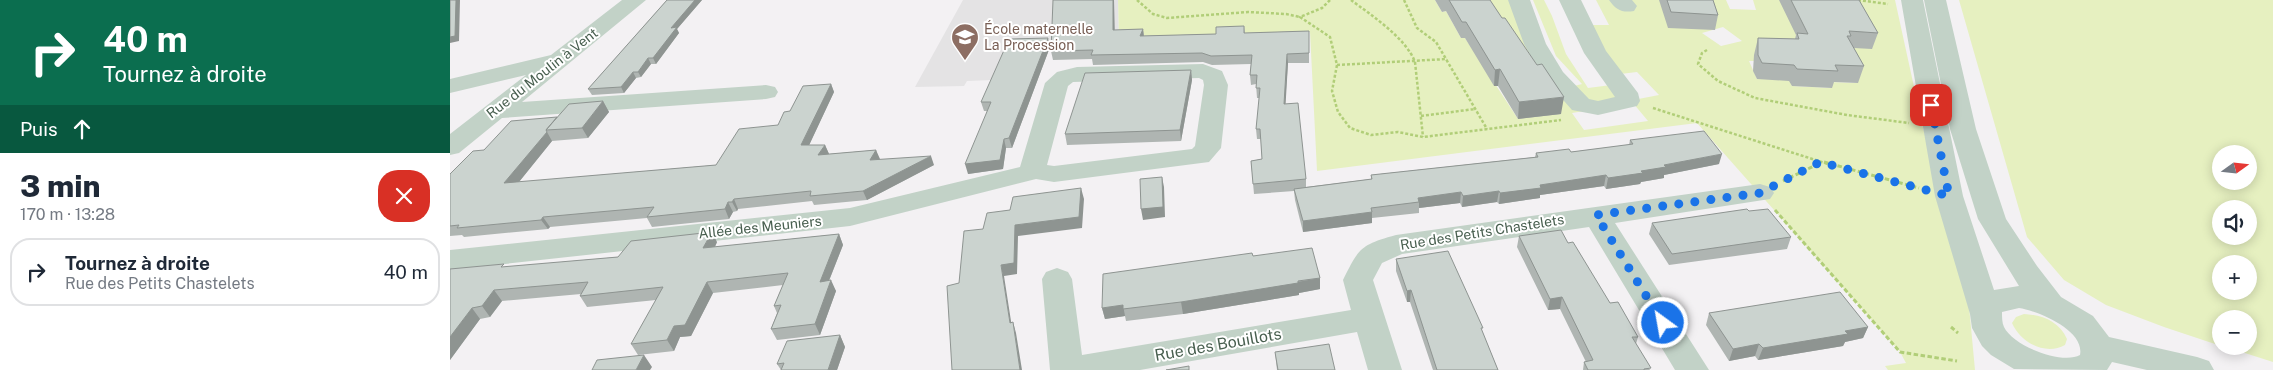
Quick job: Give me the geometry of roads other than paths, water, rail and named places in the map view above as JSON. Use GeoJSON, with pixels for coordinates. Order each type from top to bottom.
{"type":"FeatureCollection","features":[{"type":"Feature","properties":{"kind":"street","name":"Rue du Moulin à Vent"},"geometry":{"type":"LineString","coordinates":[[450,147],[635,0]]}},
{"type":"Feature","properties":{"kind":"street"},"geometry":{"type":"LineString","coordinates":[[1519,0],[1540,52],[1554,76],[1581,105],[1598,108],[1628,101],[1626,93],[1595,53],[1570,0]]}},
{"type":"Feature","properties":{"kind":"street"},"geometry":{"type":"LineString","coordinates":[[1912,0],[1949,196],[1986,313],[1986,323],[2001,357],[2015,355],[2032,363],[2060,370]]}},
{"type":"Feature","properties":{"kind":"street"},"geometry":{"type":"LineString","coordinates":[[1935,0],[1963,129],[1992,219],[2026,273],[2049,304]]}},
{"type":"Feature","properties":{"kind":"street"},"geometry":{"type":"LineString","coordinates":[[450,86],[561,59]]}},
{"type":"Feature","properties":{"kind":"street","name":"Allée des Meuniers"},"geometry":{"type":"LineString","coordinates":[[450,260],[850,217],[1036,171],[1054,174],[1200,156],[1208,148],[1216,86],[1214,76],[1203,71],[1077,74],[1066,77],[1057,83],[1033,164],[1036,171]]}},
{"type":"Feature","properties":{"kind":"street"},"geometry":{"type":"LineString","coordinates":[[494,111],[766,92]]}},
{"type":"Feature","properties":{"kind":"street","name":"Rue des Petits Chastelets"},"geometry":{"type":"LineString","coordinates":[[1385,370],[1358,280],[1370,256],[1396,245],[1760,193]]}},
{"type":"Feature","properties":{"kind":"street"},"geometry":{"type":"LineString","coordinates":[[1596,215],[1692,370]]}},
{"type":"Feature","properties":{"kind":"street","name":"Rue des Bouillots"},"geometry":{"type":"LineString","coordinates":[[1057,279],[1067,370],[1370,318]]}},
{"type":"Feature","properties":{"kind":"street"},"geometry":{"type":"LineString","coordinates":[[1986,313],[1990,305],[2001,300],[2015,298],[2031,299],[2049,304],[2079,321],[2090,332],[2082,364],[2126,352],[2197,370]]}},
{"type":"Feature","properties":{"kind":"place","name":"École maternelle La Procession"},"geometry":{"type":"Point","coordinates":[965,61]}}]}
